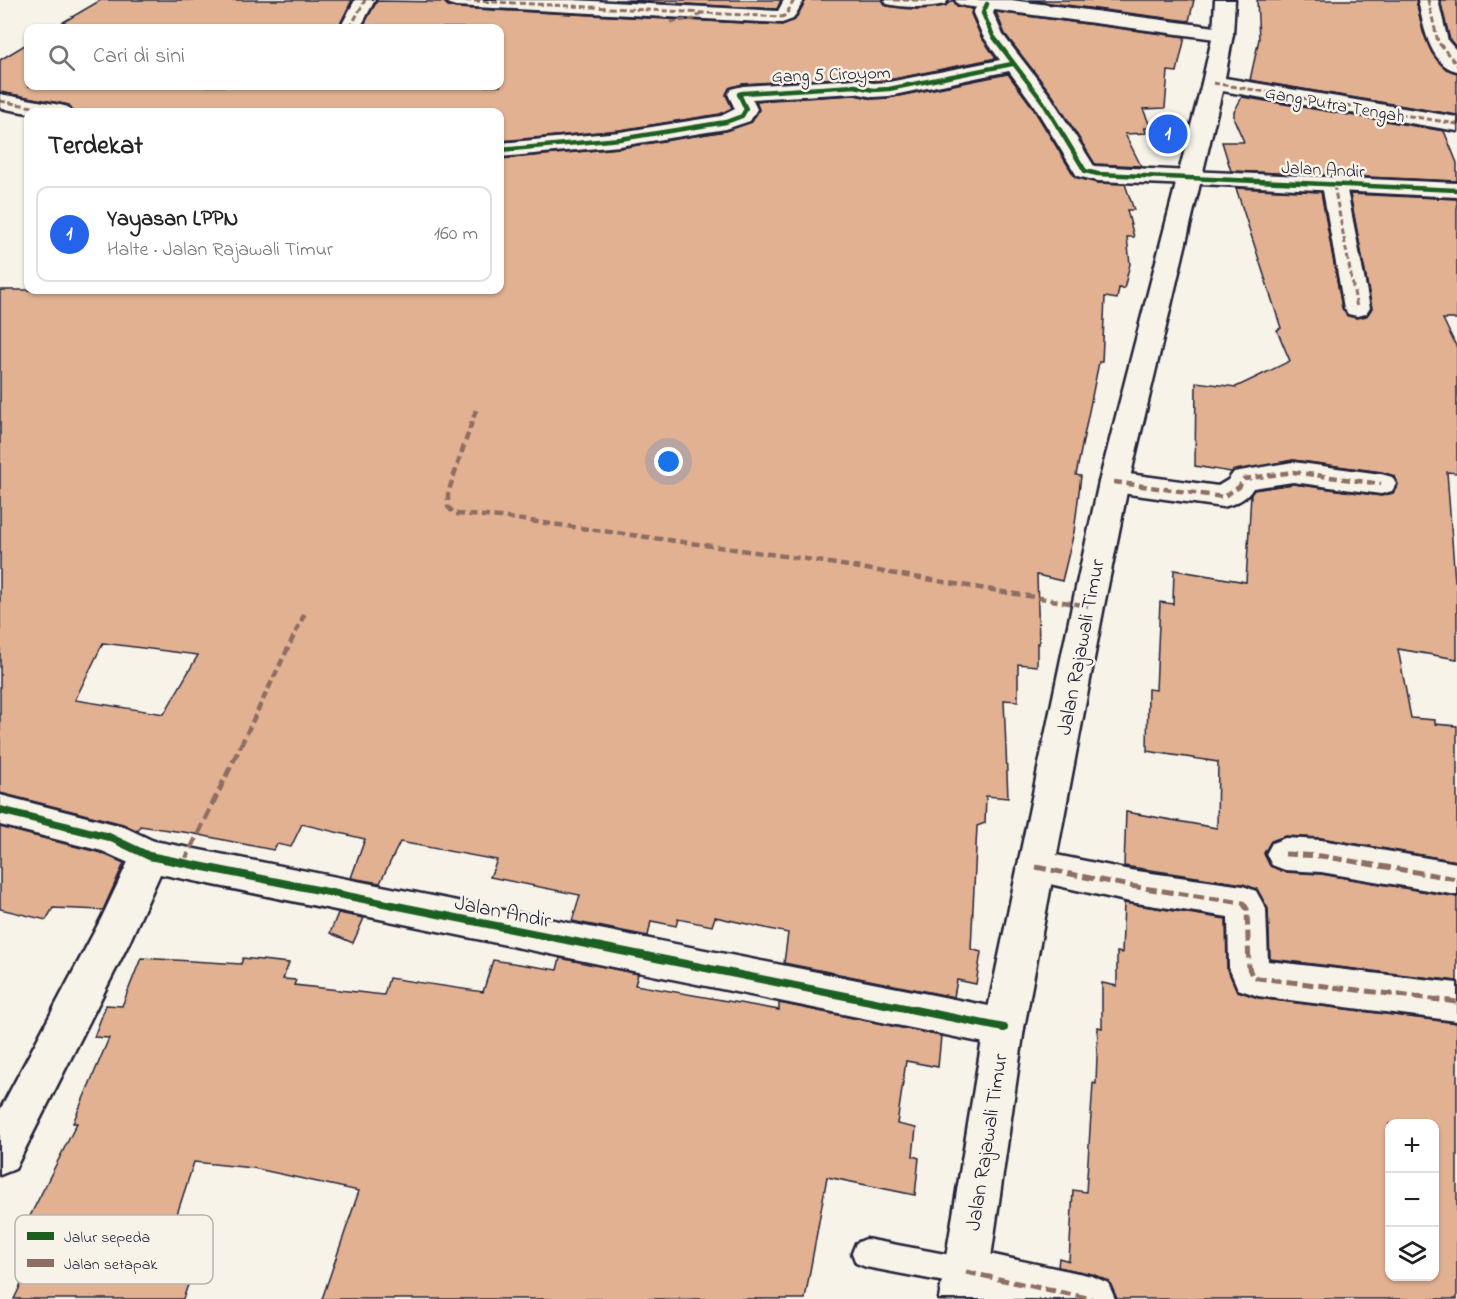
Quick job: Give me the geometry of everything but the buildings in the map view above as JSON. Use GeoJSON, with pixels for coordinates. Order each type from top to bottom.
{"type":"FeatureCollection","features":[{"type":"Feature","properties":{"kind":"street"},"geometry":{"type":"LineString","coordinates":[[352,24],[365,0]]}},
{"type":"Feature","properties":{"kind":"street"},"geometry":{"type":"LineString","coordinates":[[456,0],[782,16],[786,15],[794,0]]}},
{"type":"Feature","properties":{"kind":"street"},"geometry":{"type":"LineString","coordinates":[[894,0],[938,0]]}},
{"type":"Feature","properties":{"kind":"street"},"geometry":{"type":"LineString","coordinates":[[965,0],[1223,34]]}},
{"type":"Feature","properties":{"kind":"street","name":"Jalan Rajawali Timur"},"geometry":{"type":"LineString","coordinates":[[964,1285],[1004,1028],[1114,482],[1213,82],[1223,34],[1225,0]]}},
{"type":"Feature","properties":{"kind":"street"},"geometry":{"type":"LineString","coordinates":[[1428,0],[1438,42],[1457,65]]}},
{"type":"Feature","properties":{"kind":"street"},"geometry":{"type":"LineString","coordinates":[[987,4],[983,14],[986,25],[1012,64]]}},
{"type":"Feature","properties":{"kind":"street","name":"Gang 5 Ciroyom"},"geometry":{"type":"LineString","coordinates":[[504,150],[621,139],[726,122],[742,116],[746,109],[739,98],[739,94],[742,93],[855,86],[873,90],[889,89],[1012,64]]}},
{"type":"Feature","properties":{"kind":"street","name":"Jalan Andir"},"geometry":{"type":"LineString","coordinates":[[1012,64],[1043,102],[1085,171],[1098,174],[1457,190]]}},
{"type":"Feature","properties":{"kind":"street","name":"Gang Putra Tengah"},"geometry":{"type":"LineString","coordinates":[[1213,82],[1457,124]]}},
{"type":"Feature","properties":{"kind":"street"},"geometry":{"type":"LineString","coordinates":[[0,101],[38,108]]}},
{"type":"Feature","properties":{"kind":"street"},"geometry":{"type":"LineString","coordinates":[[1334,185],[1357,308]]}},
{"type":"Feature","properties":{"kind":"street"},"geometry":{"type":"LineString","coordinates":[[1114,482],[1223,496],[1239,487],[1244,479],[1293,472],[1382,484]]}},
{"type":"Feature","properties":{"kind":"street","name":"Jalan Andir"},"geometry":{"type":"LineString","coordinates":[[0,810],[108,837],[149,856],[1004,1028]]}},
{"type":"Feature","properties":{"kind":"street"},"geometry":{"type":"LineString","coordinates":[[1285,854],[1321,856],[1457,879]]}},
{"type":"Feature","properties":{"kind":"street"},"geometry":{"type":"LineString","coordinates":[[0,1154],[115,931],[149,856]]}},
{"type":"Feature","properties":{"kind":"street"},"geometry":{"type":"LineString","coordinates":[[1036,867],[1130,886],[1243,903],[1247,909],[1249,968],[1252,976],[1258,978],[1457,1002]]}},
{"type":"Feature","properties":{"kind":"street"},"geometry":{"type":"LineString","coordinates":[[964,1285],[1092,1299]]}},
{"type":"Feature","properties":{"kind":"lane"},"geometry":{"type":"LineString","coordinates":[[866,1253],[964,1285]]}},
{"type":"Feature","properties":{"kind":"marked path"},"geometry":{"type":"LineString","coordinates":[[352,24],[365,0]]}},
{"type":"Feature","properties":{"kind":"marked path"},"geometry":{"type":"LineString","coordinates":[[456,0],[782,17],[786,15],[794,0]]}},
{"type":"Feature","properties":{"kind":"marked path"},"geometry":{"type":"LineString","coordinates":[[894,0],[938,0]]}},
{"type":"Feature","properties":{"kind":"marked path"},"geometry":{"type":"LineString","coordinates":[[1428,0],[1438,42],[1457,65]]}},
{"type":"Feature","properties":{"kind":"marked path"},"geometry":{"type":"LineString","coordinates":[[671,22],[694,19],[704,11]]}},
{"type":"Feature","properties":{"kind":"marked path"},"geometry":{"type":"LineString","coordinates":[[1213,83],[1457,124]]}},
{"type":"Feature","properties":{"kind":"marked path"},"geometry":{"type":"LineString","coordinates":[[0,101],[38,108]]}},
{"type":"Feature","properties":{"kind":"marked path"},"geometry":{"type":"LineString","coordinates":[[1334,185],[1357,308]]}},
{"type":"Feature","properties":{"kind":"marked path"},"geometry":{"type":"LineString","coordinates":[[476,410],[448,493],[448,507],[455,514],[501,517],[806,559],[1088,606]]}},
{"type":"Feature","properties":{"kind":"marked path"},"geometry":{"type":"LineString","coordinates":[[1114,482],[1223,497],[1239,487],[1244,479],[1293,472],[1381,484]]}},
{"type":"Feature","properties":{"kind":"marked path"},"geometry":{"type":"LineString","coordinates":[[184,863],[305,613]]}},
{"type":"Feature","properties":{"kind":"marked path"},"geometry":{"type":"LineString","coordinates":[[1285,854],[1321,856],[1457,879]]}},
{"type":"Feature","properties":{"kind":"marked path"},"geometry":{"type":"LineString","coordinates":[[1036,867],[1130,886],[1243,903],[1247,909],[1249,968],[1252,976],[1258,978],[1457,1002]]}},
{"type":"Feature","properties":{"kind":"marked path"},"geometry":{"type":"LineString","coordinates":[[966,1272],[1092,1299]]}},
{"type":"Feature","properties":{"kind":"cycle path"},"geometry":{"type":"LineString","coordinates":[[987,4],[983,13],[993,36],[1043,102],[1085,171],[1098,174],[1457,190]]}},
{"type":"Feature","properties":{"kind":"cycle path"},"geometry":{"type":"LineString","coordinates":[[504,150],[620,139],[726,122],[742,116],[746,109],[739,94],[743,93],[855,86],[873,90],[889,89],[1012,64]]}},
{"type":"Feature","properties":{"kind":"cycle path"},"geometry":{"type":"LineString","coordinates":[[0,810],[109,837],[149,856],[1004,1028]]}},
{"type":"Feature","properties":{"kind":"place","name":"Yayasan LPPN"},"geometry":{"type":"Point","coordinates":[1168,134]}}]}
